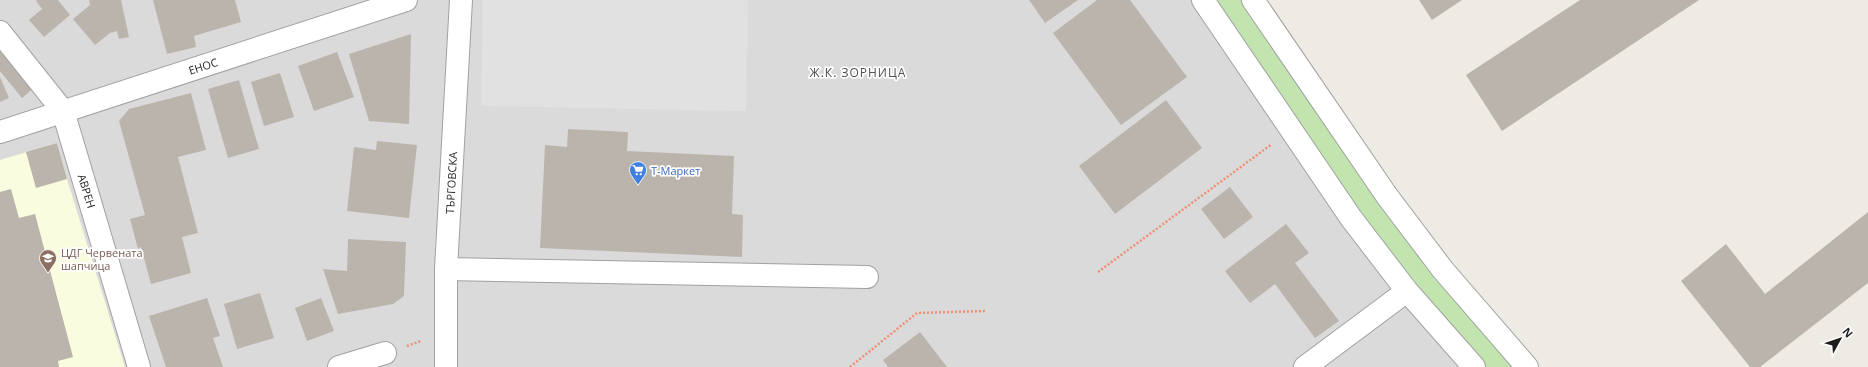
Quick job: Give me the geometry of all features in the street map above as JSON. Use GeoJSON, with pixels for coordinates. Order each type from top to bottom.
{"type":"FeatureCollection","features":[{"type":"Feature","properties":{"kind":"street","name":"ЕНОС"},"geometry":{"type":"LineString","coordinates":[[0,132],[406,0]]}},
{"type":"Feature","properties":{"kind":"street","name":"ТЪРГОВСКА"},"geometry":{"type":"LineString","coordinates":[[446,367],[446,269],[460,0]]}},
{"type":"Feature","properties":{"kind":"street"},"geometry":{"type":"LineString","coordinates":[[1203,0],[1351,218],[1407,291],[1474,367]]}},
{"type":"Feature","properties":{"kind":"street"},"geometry":{"type":"LineString","coordinates":[[1253,0],[1386,196],[1443,270],[1527,367]]}},
{"type":"Feature","properties":{"kind":"street","name":"АВРЕН"},"geometry":{"type":"LineString","coordinates":[[0,32],[63,111],[139,367]]}},
{"type":"Feature","properties":{"kind":"street"},"geometry":{"type":"LineString","coordinates":[[446,269],[867,277]]}},
{"type":"Feature","properties":{"kind":"street"},"geometry":{"type":"LineString","coordinates":[[1305,367],[1407,291]]}},
{"type":"Feature","properties":{"kind":"street"},"geometry":{"type":"LineString","coordinates":[[339,367],[385,353]]}},
{"type":"Feature","properties":{"kind":"path"},"geometry":{"type":"LineString","coordinates":[[1098,272],[1291,130]]}},
{"type":"Feature","properties":{"kind":"path"},"geometry":{"type":"LineString","coordinates":[[850,367],[917,313],[986,311]]}},
{"type":"Feature","properties":{"kind":"path"},"geometry":{"type":"LineString","coordinates":[[385,353],[446,333]]}},
{"type":"Feature","properties":{"kind":"shaded area"},"geometry":{"type":"Polygon","coordinates":[[[0,0],[1203,0],[1474,367],[0,367],[0,0]]]}},
{"type":"Feature","properties":{"kind":"shaded area"},"geometry":{"type":"Polygon","coordinates":[[[483,0],[748,0],[746,111],[481,106],[483,0]]]}},
{"type":"Feature","properties":{"kind":"shaded area","name":"ЦДГ Червената шапчица"},"geometry":{"type":"Polygon","coordinates":[[[57,143],[125,367],[0,367],[0,160],[57,143]]]}},
{"type":"Feature","properties":{"kind":"green space"},"geometry":{"type":"Polygon","coordinates":[[[1203,0],[1253,0],[1527,367],[1474,367],[1203,0]]]}},
{"type":"Feature","properties":{"kind":"building"},"geometry":{"type":"Polygon","coordinates":[[[58,0],[70,15],[44,37],[29,20],[42,9],[36,1],[58,0]]]}},
{"type":"Feature","properties":{"kind":"building"},"geometry":{"type":"Polygon","coordinates":[[[89,0],[121,0],[129,37],[119,39],[117,31],[110,33],[95,45],[73,19],[90,5],[89,0]]]}},
{"type":"Feature","properties":{"kind":"building"},"geometry":{"type":"Polygon","coordinates":[[[153,0],[235,0],[241,22],[194,36],[196,47],[167,54],[153,0]]]}},
{"type":"Feature","properties":{"kind":"building"},"geometry":{"type":"Polygon","coordinates":[[[1029,0],[1078,0],[1045,23],[1029,0]]]}},
{"type":"Feature","properties":{"kind":"building"},"geometry":{"type":"Polygon","coordinates":[[[1097,0],[1130,0],[1187,77],[1121,125],[1053,33],[1097,0]]]}},
{"type":"Feature","properties":{"kind":"building"},"geometry":{"type":"Polygon","coordinates":[[[1419,0],[1462,0],[1432,20],[1419,0]]]}},
{"type":"Feature","properties":{"kind":"building"},"geometry":{"type":"Polygon","coordinates":[[[1580,0],[1699,0],[1502,131],[1466,75],[1580,0]]]}},
{"type":"Feature","properties":{"kind":"building"},"geometry":{"type":"Polygon","coordinates":[[[411,34],[409,124],[369,121],[349,54],[411,34]]]}},
{"type":"Feature","properties":{"kind":"building"},"geometry":{"type":"Polygon","coordinates":[[[0,48],[36,86],[22,98],[0,71],[0,48]]]}},
{"type":"Feature","properties":{"kind":"building"},"geometry":{"type":"Polygon","coordinates":[[[337,52],[354,97],[314,111],[298,66],[337,52]]]}},
{"type":"Feature","properties":{"kind":"building"},"geometry":{"type":"Polygon","coordinates":[[[280,73],[294,117],[264,126],[251,82],[280,73]]]}},
{"type":"Feature","properties":{"kind":"building"},"geometry":{"type":"Polygon","coordinates":[[[0,77],[9,98],[0,102],[0,77]]]}},
{"type":"Feature","properties":{"kind":"building"},"geometry":{"type":"Polygon","coordinates":[[[239,80],[259,149],[228,158],[208,89],[239,80]]]}},
{"type":"Feature","properties":{"kind":"building"},"geometry":{"type":"Polygon","coordinates":[[[191,93],[206,150],[178,157],[198,233],[182,237],[191,273],[151,284],[141,247],[138,249],[130,219],[145,215],[119,121],[129,109],[191,93]]]}},
{"type":"Feature","properties":{"kind":"building"},"geometry":{"type":"Polygon","coordinates":[[[1166,100],[1202,148],[1115,214],[1079,166],[1166,100]]]}},
{"type":"Feature","properties":{"kind":"building","name":"Т-Маркет"},"geometry":{"type":"Polygon","coordinates":[[[568,129],[628,132],[627,151],[734,156],[732,214],[743,215],[742,257],[540,248],[545,145],[567,147],[568,129]]]}},
{"type":"Feature","properties":{"kind":"building"},"geometry":{"type":"Polygon","coordinates":[[[377,141],[417,145],[409,218],[347,211],[354,147],[376,150],[377,141]]]}},
{"type":"Feature","properties":{"kind":"building"},"geometry":{"type":"Polygon","coordinates":[[[57,143],[67,179],[36,188],[26,152],[57,143]]]}},
{"type":"Feature","properties":{"kind":"building"},"geometry":{"type":"Polygon","coordinates":[[[1230,187],[1253,217],[1224,239],[1201,209],[1230,187]]]}},
{"type":"Feature","properties":{"kind":"building"},"geometry":{"type":"Polygon","coordinates":[[[11,189],[19,218],[35,214],[73,357],[58,361],[59,367],[0,367],[0,192],[11,189]]]}},
{"type":"Feature","properties":{"kind":"building"},"geometry":{"type":"Polygon","coordinates":[[[1868,212],[1868,283],[1760,367],[1750,367],[1681,281],[1726,244],[1765,294],[1868,212]]]}},
{"type":"Feature","properties":{"kind":"building"},"geometry":{"type":"Polygon","coordinates":[[[1286,224],[1309,253],[1295,263],[1339,321],[1315,338],[1275,284],[1250,303],[1225,271],[1286,224]]]}},
{"type":"Feature","properties":{"kind":"building"},"geometry":{"type":"Polygon","coordinates":[[[348,239],[406,242],[404,296],[393,304],[338,314],[323,269],[347,271],[348,239]]]}},
{"type":"Feature","properties":{"kind":"building"},"geometry":{"type":"Polygon","coordinates":[[[260,293],[274,338],[237,349],[224,304],[260,293]]]}},
{"type":"Feature","properties":{"kind":"building"},"geometry":{"type":"Polygon","coordinates":[[[207,298],[220,336],[213,338],[223,367],[166,367],[149,316],[207,298]]]}},
{"type":"Feature","properties":{"kind":"building"},"geometry":{"type":"Polygon","coordinates":[[[321,298],[334,331],[307,341],[295,308],[321,298]]]}},
{"type":"Feature","properties":{"kind":"building"},"geometry":{"type":"Polygon","coordinates":[[[920,332],[947,367],[888,367],[883,360],[920,332]]]}},
{"type":"Feature","properties":{"kind":"place","name":"Т-Маркет"},"geometry":{"type":"Point","coordinates":[638,185]}},
{"type":"Feature","properties":{"kind":"place","name":"ЦДГ Червената шапчица"},"geometry":{"type":"Point","coordinates":[48,273]}},
{"type":"Feature","properties":{"kind":"district","name":"Ж.К. ЗОРНИЦА"},"geometry":{"type":"Point","coordinates":[858,72]}}]}
